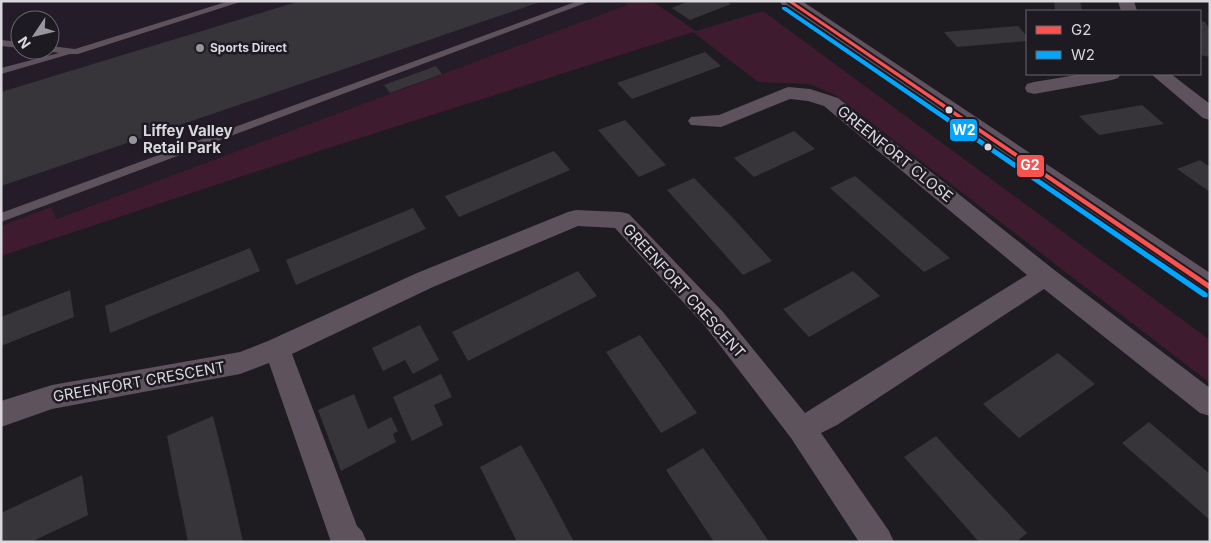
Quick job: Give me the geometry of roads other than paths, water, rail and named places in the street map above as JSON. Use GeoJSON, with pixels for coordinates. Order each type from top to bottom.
{"type":"FeatureCollection","features":[{"type":"Feature","properties":{"kind":"main road"},"geometry":{"type":"LineString","coordinates":[[789,1],[1210,288]]}},
{"type":"Feature","properties":{"kind":"street"},"geometry":{"type":"LineString","coordinates":[[1034,88],[1106,75]]}},
{"type":"Feature","properties":{"kind":"street"},"geometry":{"type":"LineString","coordinates":[[1161,75],[1210,114]]}},
{"type":"Feature","properties":{"kind":"street","name":"GREENFORT CLOSE"},"geometry":{"type":"LineString","coordinates":[[698,121],[721,121],[788,94],[810,95],[831,102],[1045,276],[1210,404]]}},
{"type":"Feature","properties":{"kind":"street","name":"GREENFORT CRESCENT"},"geometry":{"type":"LineString","coordinates":[[1,414],[52,396],[240,363],[277,349],[425,280],[576,218],[621,220],[714,319],[801,429],[878,542]]}},
{"type":"Feature","properties":{"kind":"street"},"geometry":{"type":"LineString","coordinates":[[801,429],[827,416],[1045,276]]}},
{"type":"Feature","properties":{"kind":"street"},"geometry":{"type":"LineString","coordinates":[[277,349],[345,537],[351,542]]}},
{"type":"Feature","properties":{"kind":"lane"},"geometry":{"type":"LineString","coordinates":[[1,71],[141,33],[240,1]]}},
{"type":"Feature","properties":{"kind":"lane"},"geometry":{"type":"LineString","coordinates":[[1,218],[587,1]]}},
{"type":"Feature","properties":{"kind":"lane"},"geometry":{"type":"LineString","coordinates":[[60,50],[75,52]]}},
{"type":"Feature","properties":{"kind":"place","name":"Sports Direct"},"geometry":{"type":"Point","coordinates":[200,48]}},
{"type":"Feature","properties":{"kind":"place","name":"Liffey Valley Retail Park"},"geometry":{"type":"Point","coordinates":[133,140]}}]}
